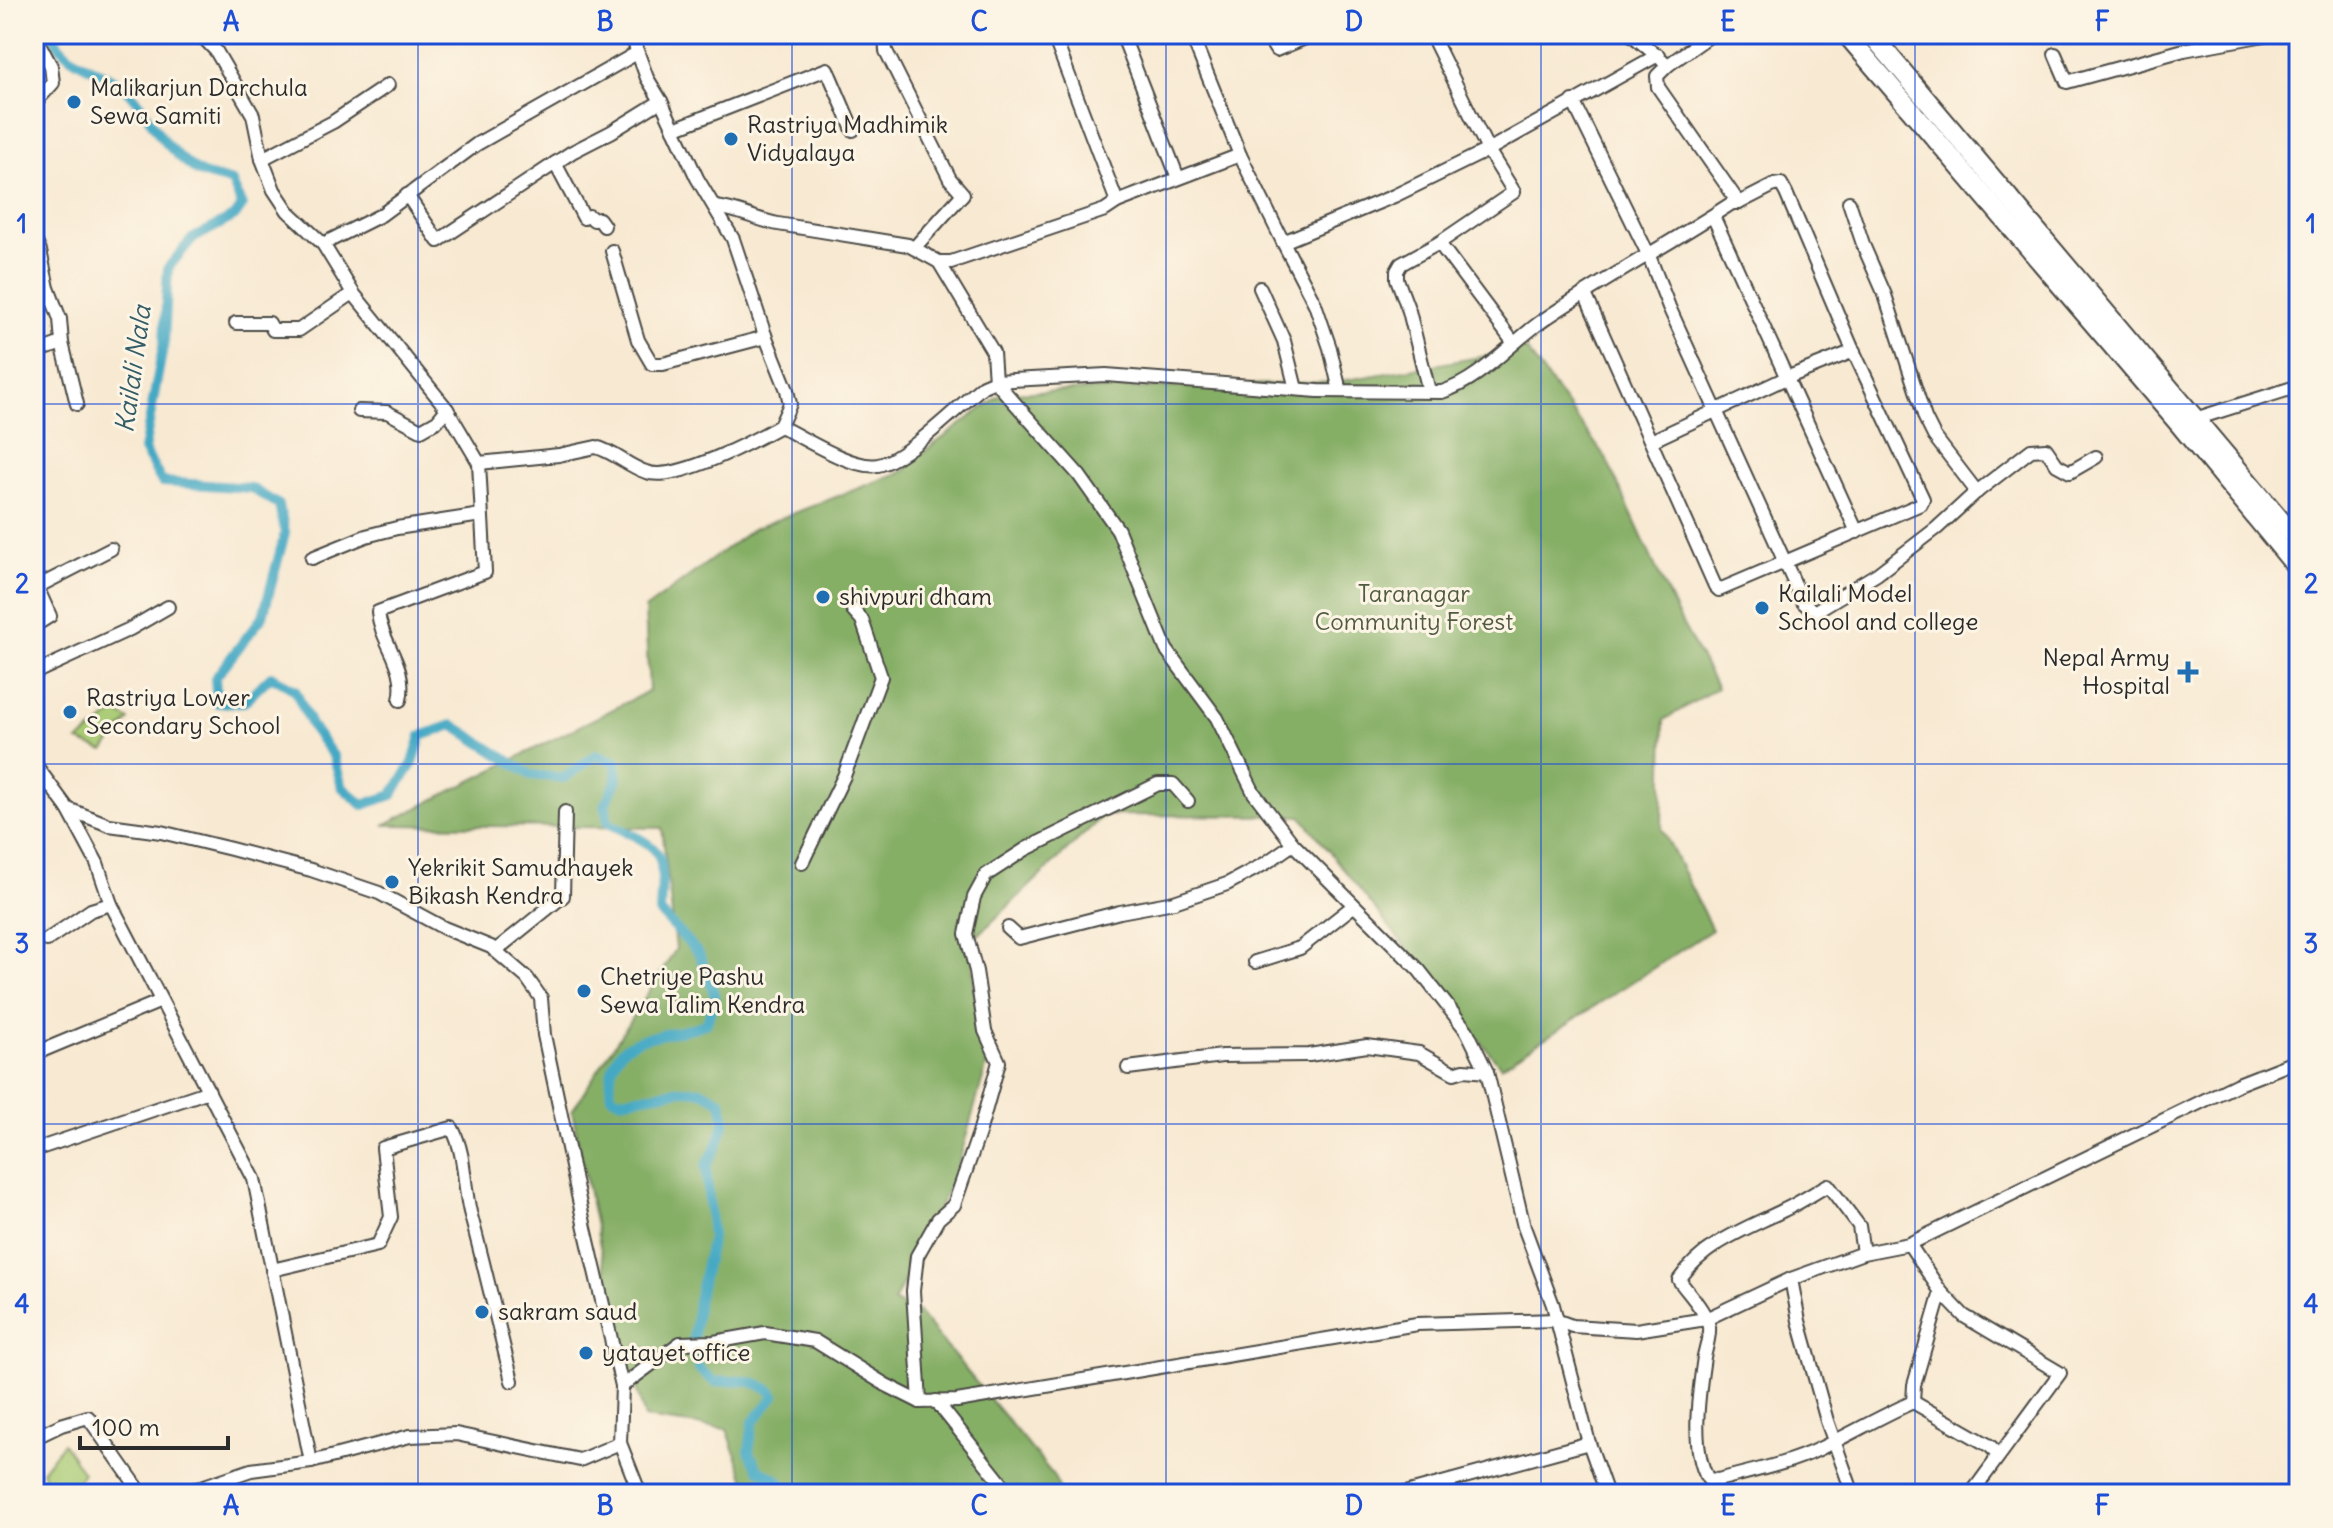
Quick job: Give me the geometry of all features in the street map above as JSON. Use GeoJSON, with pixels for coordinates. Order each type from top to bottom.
{"type":"FeatureCollection","features":[{"type":"Feature","properties":{"kind":"highway"},"geometry":{"type":"LineString","coordinates":[[1846,34],[2180,425],[2299,570]]}},
{"type":"Feature","properties":{"kind":"highway"},"geometry":{"type":"LineString","coordinates":[[1871,34],[2299,542]]}},
{"type":"Feature","properties":{"kind":"street"},"geometry":{"type":"LineString","coordinates":[[34,34],[51,66],[53,83],[34,104]]}},
{"type":"Feature","properties":{"kind":"street"},"geometry":{"type":"LineString","coordinates":[[200,34],[216,51],[253,115],[262,159],[274,190],[288,211],[323,244],[353,293],[447,409],[479,463],[485,572],[378,612],[379,624],[397,658],[402,677],[400,700]]}},
{"type":"Feature","properties":{"kind":"street"},"geometry":{"type":"LineString","coordinates":[[479,463],[559,455],[596,447],[647,473],[670,475],[738,448],[780,426],[790,404],[733,239],[697,178],[647,78],[631,34]]}},
{"type":"Feature","properties":{"kind":"street"},"geometry":{"type":"LineString","coordinates":[[885,34],[886,51],[950,179],[963,194],[914,248]]}},
{"type":"Feature","properties":{"kind":"street"},"geometry":{"type":"LineString","coordinates":[[1053,34],[1117,202]]}},
{"type":"Feature","properties":{"kind":"street"},"geometry":{"type":"LineString","coordinates":[[1122,34],[1178,178]]}},
{"type":"Feature","properties":{"kind":"street"},"geometry":{"type":"LineString","coordinates":[[1191,34],[1240,155],[1315,304],[1340,391]]}},
{"type":"Feature","properties":{"kind":"street"},"geometry":{"type":"LineString","coordinates":[[1266,34],[1276,50],[1315,34]]}},
{"type":"Feature","properties":{"kind":"street"},"geometry":{"type":"LineString","coordinates":[[1429,391],[1397,271],[1401,264],[1439,243],[1514,192],[1488,150],[1431,34]]}},
{"type":"Feature","properties":{"kind":"street"},"geometry":{"type":"LineString","coordinates":[[1631,34],[1663,60]]}},
{"type":"Feature","properties":{"kind":"street"},"geometry":{"type":"LineString","coordinates":[[1283,242],[1394,196],[1488,150],[1573,101],[1712,34]]}},
{"type":"Feature","properties":{"kind":"street"},"geometry":{"type":"LineString","coordinates":[[2055,54],[2067,82],[2184,50],[2270,34]]}},
{"type":"Feature","properties":{"kind":"street"},"geometry":{"type":"LineString","coordinates":[[323,244],[381,215],[477,144],[637,53]]}},
{"type":"Feature","properties":{"kind":"street"},"geometry":{"type":"LineString","coordinates":[[1663,60],[1657,76],[1658,87],[1739,203]]}},
{"type":"Feature","properties":{"kind":"street"},"geometry":{"type":"LineString","coordinates":[[674,129],[827,69],[853,130]]}},
{"type":"Feature","properties":{"kind":"street"},"geometry":{"type":"LineString","coordinates":[[262,159],[333,122],[388,85]]}},
{"type":"Feature","properties":{"kind":"street"},"geometry":{"type":"LineString","coordinates":[[407,195],[438,241],[555,163],[661,101]]}},
{"type":"Feature","properties":{"kind":"street"},"geometry":{"type":"LineString","coordinates":[[1573,101],[1649,256],[1669,307],[1803,602],[1814,612],[1877,574],[2031,450],[2046,449],[2057,465],[2070,472],[2096,457]]}},
{"type":"Feature","properties":{"kind":"street"},"geometry":{"type":"LineString","coordinates":[[715,207],[732,208],[762,221],[897,243],[914,248],[939,262],[951,262],[1105,210],[1117,202],[1240,155]]}},
{"type":"Feature","properties":{"kind":"street"},"geometry":{"type":"LineString","coordinates":[[555,163],[584,218],[599,219],[604,226]]}},
{"type":"Feature","properties":{"kind":"street"},"geometry":{"type":"LineString","coordinates":[[780,426],[856,464],[877,466],[896,458],[983,386],[995,381],[1106,375],[1296,389],[1442,392],[1453,389],[1489,366],[1513,342],[1585,294],[1732,203],[1739,203],[1781,184],[1923,499],[1921,504],[1723,590],[1715,586],[1585,294]]}},
{"type":"Feature","properties":{"kind":"street"},"geometry":{"type":"LineString","coordinates":[[1849,202],[1885,295],[1925,418],[1934,436],[1977,492]]}},
{"type":"Feature","properties":{"kind":"street"},"geometry":{"type":"LineString","coordinates":[[1713,216],[1857,532]]}},
{"type":"Feature","properties":{"kind":"street"},"geometry":{"type":"LineString","coordinates":[[34,238],[60,319],[62,343],[77,404]]}},
{"type":"Feature","properties":{"kind":"street"},"geometry":{"type":"LineString","coordinates":[[1439,243],[1513,342]]}},
{"type":"Feature","properties":{"kind":"street"},"geometry":{"type":"LineString","coordinates":[[612,251],[638,340],[652,364],[663,364],[765,335]]}},
{"type":"Feature","properties":{"kind":"street"},"geometry":{"type":"LineString","coordinates":[[939,262],[993,352],[995,381],[1079,475],[1118,530],[1166,649],[1203,697],[1254,793],[1293,844],[1352,907],[1419,970],[1467,1031],[1487,1072],[1524,1227],[1556,1320],[1589,1443],[1607,1494]]}},
{"type":"Feature","properties":{"kind":"street"},"geometry":{"type":"LineString","coordinates":[[1260,288],[1284,341],[1296,389]]}},
{"type":"Feature","properties":{"kind":"street"},"geometry":{"type":"LineString","coordinates":[[236,323],[269,323],[273,330],[299,330],[353,293]]}},
{"type":"Feature","properties":{"kind":"street"},"geometry":{"type":"LineString","coordinates":[[34,353],[62,343]]}},
{"type":"Feature","properties":{"kind":"street"},"geometry":{"type":"LineString","coordinates":[[1651,441],[1786,378],[1854,351]]}},
{"type":"Feature","properties":{"kind":"street"},"geometry":{"type":"LineString","coordinates":[[2195,419],[2299,386]]}},
{"type":"Feature","properties":{"kind":"street"},"geometry":{"type":"LineString","coordinates":[[359,411],[387,412],[421,430],[437,421],[447,409]]}},
{"type":"Feature","properties":{"kind":"street"},"geometry":{"type":"LineString","coordinates":[[312,558],[376,534],[481,515]]}},
{"type":"Feature","properties":{"kind":"street"},"geometry":{"type":"LineString","coordinates":[[34,626],[50,616],[37,587],[111,549]]}},
{"type":"Feature","properties":{"kind":"street"},"geometry":{"type":"LineString","coordinates":[[34,673],[130,629],[168,607]]}},
{"type":"Feature","properties":{"kind":"street"},"geometry":{"type":"LineString","coordinates":[[802,863],[844,776],[881,677],[862,620],[853,610]]}},
{"type":"Feature","properties":{"kind":"street"},"geometry":{"type":"LineString","coordinates":[[35,766],[68,809],[97,863],[111,904],[254,1179],[311,1462]]}},
{"type":"Feature","properties":{"kind":"street"},"geometry":{"type":"LineString","coordinates":[[920,1402],[913,1291],[917,1256],[938,1219],[954,1205],[999,1062],[985,1031],[976,971],[966,934],[974,897],[986,875],[1026,849],[1158,784],[1173,784],[1188,801]]}},
{"type":"Feature","properties":{"kind":"street"},"geometry":{"type":"LineString","coordinates":[[68,809],[109,825],[161,832],[231,849],[366,888],[495,951],[527,978],[541,998],[544,1035],[622,1386],[620,1443],[640,1494]]}},
{"type":"Feature","properties":{"kind":"street"},"geometry":{"type":"LineString","coordinates":[[495,951],[563,896],[565,812]]}},
{"type":"Feature","properties":{"kind":"street"},"geometry":{"type":"LineString","coordinates":[[1008,928],[1019,938],[1174,902],[1227,884],[1293,844]]}},
{"type":"Feature","properties":{"kind":"street"},"geometry":{"type":"LineString","coordinates":[[47,940],[91,910],[111,904]]}},
{"type":"Feature","properties":{"kind":"street"},"geometry":{"type":"LineString","coordinates":[[1255,962],[1300,948],[1352,907]]}},
{"type":"Feature","properties":{"kind":"street"},"geometry":{"type":"LineString","coordinates":[[34,1054],[161,1001]]}},
{"type":"Feature","properties":{"kind":"street"},"geometry":{"type":"LineString","coordinates":[[1128,1068],[1222,1056],[1309,1055],[1367,1046],[1419,1053],[1454,1073],[1464,1070],[1487,1072]]}},
{"type":"Feature","properties":{"kind":"street"},"geometry":{"type":"LineString","coordinates":[[622,1386],[680,1343],[714,1342],[765,1333],[815,1341],[920,1402],[957,1401],[1417,1324],[1556,1320],[1572,1326],[1636,1330],[1706,1319],[1791,1279],[1863,1253],[1909,1244],[2238,1084],[2299,1060]]}},
{"type":"Feature","properties":{"kind":"street"},"geometry":{"type":"LineString","coordinates":[[34,1150],[209,1091]]}},
{"type":"Feature","properties":{"kind":"street"},"geometry":{"type":"LineString","coordinates":[[272,1270],[378,1245],[391,1217],[383,1148],[452,1128],[461,1145],[470,1210],[512,1381]]}},
{"type":"Feature","properties":{"kind":"street"},"geometry":{"type":"LineString","coordinates":[[1863,1253],[1859,1226],[1828,1185],[1786,1209],[1723,1238],[1688,1267],[1679,1280],[1710,1329],[1700,1392],[1698,1438],[1703,1470],[1708,1479],[1718,1480],[1794,1459],[1913,1402]]}},
{"type":"Feature","properties":{"kind":"street"},"geometry":{"type":"LineString","coordinates":[[1909,1244],[1941,1292],[1964,1316],[2060,1373],[1971,1494]]}},
{"type":"Feature","properties":{"kind":"street"},"geometry":{"type":"LineString","coordinates":[[1791,1279],[1799,1321],[1853,1494]]}},
{"type":"Feature","properties":{"kind":"street"},"geometry":{"type":"LineString","coordinates":[[1913,1402],[1914,1385],[1941,1292]]}},
{"type":"Feature","properties":{"kind":"street"},"geometry":{"type":"LineString","coordinates":[[936,1401],[1010,1494]]}},
{"type":"Feature","properties":{"kind":"street"},"geometry":{"type":"LineString","coordinates":[[1913,1402],[1990,1446],[1998,1454],[1995,1459]]}},
{"type":"Feature","properties":{"kind":"street"},"geometry":{"type":"LineString","coordinates":[[34,1438],[88,1417],[142,1494]]}},
{"type":"Feature","properties":{"kind":"street"},"geometry":{"type":"LineString","coordinates":[[181,1494],[251,1470],[311,1462],[410,1436],[456,1434],[580,1460],[620,1443]]}},
{"type":"Feature","properties":{"kind":"street"},"geometry":{"type":"LineString","coordinates":[[1402,1494],[1589,1443]]}},
{"type":"Feature","properties":{"kind":"green space","name":"Taranagar Community Forest"},"geometry":{"type":"Polygon","coordinates":[[[1526,349],[1606,458],[1676,612],[1717,688],[1664,720],[1662,829],[1712,930],[1501,1067],[1301,816],[1104,815],[972,941],[974,990],[987,1064],[956,1172],[894,1302],[917,1311],[1053,1475],[1062,1494],[773,1494],[748,1489],[727,1429],[645,1418],[613,1309],[572,1111],[676,949],[662,828],[384,825],[649,691],[645,609],[753,529],[906,470],[912,461],[1003,393],[1335,382],[1526,349]]]}},
{"type":"Feature","properties":{"kind":"green space"},"geometry":{"type":"Polygon","coordinates":[[[116,712],[129,720],[104,751],[78,741],[116,712]]]}},
{"type":"Feature","properties":{"kind":"green space"},"geometry":{"type":"Polygon","coordinates":[[[63,1443],[83,1473],[68,1494],[52,1494],[42,1471],[63,1443]]]}},
{"type":"Feature","properties":{"kind":"waterway","name":"Kailali Nala"},"geometry":{"type":"LineString","coordinates":[[52,34],[58,45],[75,60],[125,88],[165,142],[189,165],[200,173],[232,182],[242,206],[235,216],[192,239],[168,268],[164,342],[144,450],[162,482],[251,488],[279,505],[285,533],[263,616],[215,678],[217,703],[244,702],[271,676],[295,690],[312,727],[334,757],[342,787],[363,805],[392,795],[413,763],[421,736],[453,725],[531,775],[564,778],[596,755],[616,762],[617,780],[605,804],[608,823],[642,840],[658,854],[662,875],[660,912],[699,954],[715,996],[707,1023],[640,1040],[627,1047],[617,1057],[611,1073],[611,1096],[620,1100],[682,1090],[702,1091],[721,1101],[725,1121],[706,1166],[712,1237],[698,1301],[692,1351],[700,1370],[715,1382],[755,1383],[775,1396],[753,1422],[749,1451],[758,1469],[777,1479],[790,1494]]}},
{"type":"Feature","properties":{"kind":"place","name":"Malikarjun Darchula Sewa Samiti"},"geometry":{"type":"Point","coordinates":[74,102]}},
{"type":"Feature","properties":{"kind":"place","name":"Rastriya Madhimik Vidyalaya"},"geometry":{"type":"Point","coordinates":[731,139]}},
{"type":"Feature","properties":{"kind":"place","name":"shivpuri dham"},"geometry":{"type":"Point","coordinates":[823,597]}},
{"type":"Feature","properties":{"kind":"place","name":"Kailali Model School and college"},"geometry":{"type":"Point","coordinates":[1762,608]}},
{"type":"Feature","properties":{"kind":"place","name":"Nepal Army Hospital"},"geometry":{"type":"Point","coordinates":[2188,672]}},
{"type":"Feature","properties":{"kind":"place","name":"Rastriya Lower Secondary School"},"geometry":{"type":"Point","coordinates":[70,712]}},
{"type":"Feature","properties":{"kind":"place","name":"Yekrikit Samudhayek Bikash Kendra"},"geometry":{"type":"Point","coordinates":[392,882]}},
{"type":"Feature","properties":{"kind":"place","name":"Chetriye Pashu Sewa Talim Kendra"},"geometry":{"type":"Point","coordinates":[584,991]}},
{"type":"Feature","properties":{"kind":"place","name":"sakram saud"},"geometry":{"type":"Point","coordinates":[482,1312]}},
{"type":"Feature","properties":{"kind":"place","name":"yatayet office"},"geometry":{"type":"Point","coordinates":[586,1353]}}]}
